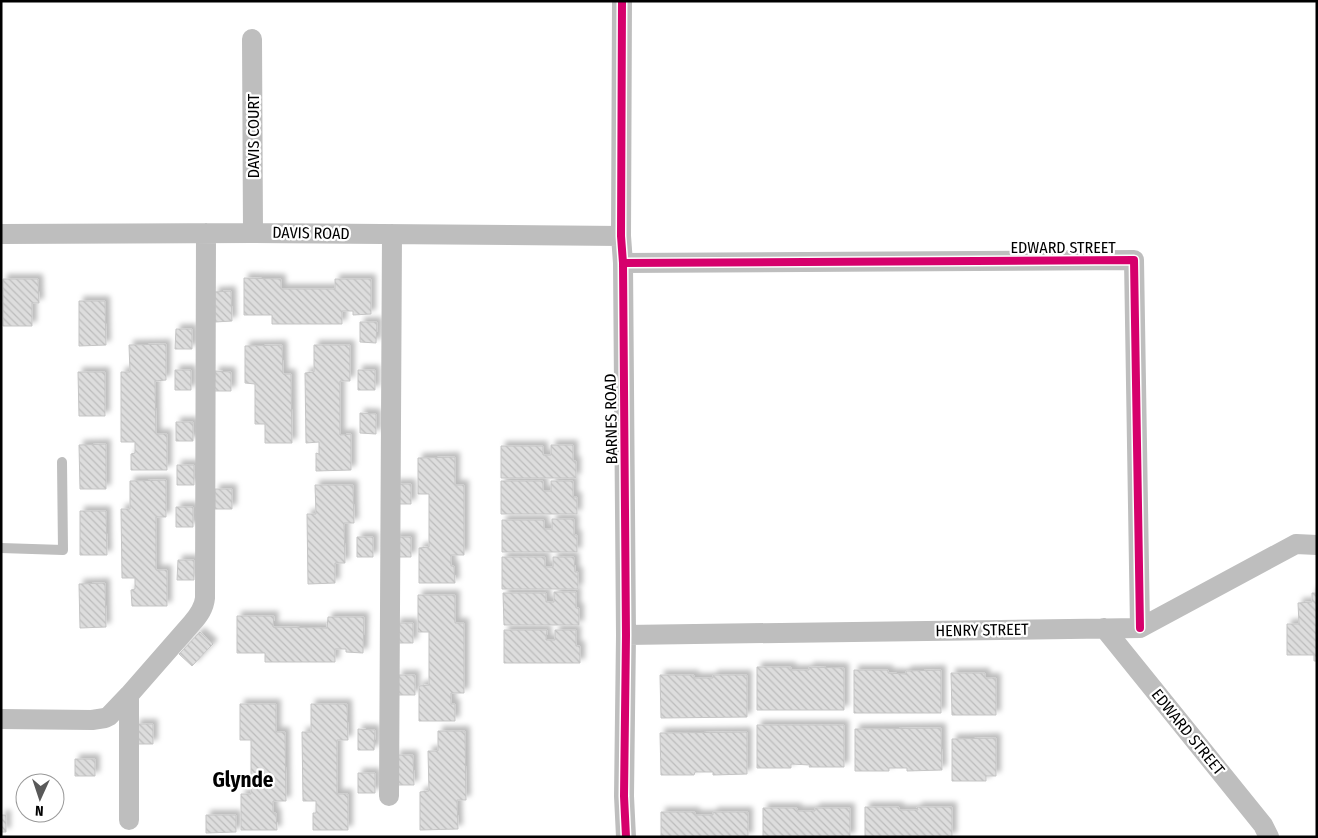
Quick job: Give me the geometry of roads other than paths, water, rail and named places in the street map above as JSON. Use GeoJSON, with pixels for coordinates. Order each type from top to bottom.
{"type":"FeatureCollection","features":[{"type":"Feature","properties":{"kind":"street","name":"BARNES ROAD"},"geometry":{"type":"LineString","coordinates":[[622,1],[621,236],[623,263],[626,635],[624,796],[626,837]]}},
{"type":"Feature","properties":{"kind":"street","name":"DAVIS COURT"},"geometry":{"type":"LineString","coordinates":[[252,39],[253,233]]}},
{"type":"Feature","properties":{"kind":"street"},"geometry":{"type":"LineString","coordinates":[[1,719],[92,720],[105,718],[129,695],[200,614],[204,603],[206,233]]}},
{"type":"Feature","properties":{"kind":"street","name":"DAVIS ROAD"},"geometry":{"type":"LineString","coordinates":[[1,234],[253,233],[621,236]]}},
{"type":"Feature","properties":{"kind":"street"},"geometry":{"type":"LineString","coordinates":[[389,796],[392,234]]}},
{"type":"Feature","properties":{"kind":"street","name":"EDWARD STREET"},"geometry":{"type":"LineString","coordinates":[[623,263],[1134,260],[1140,628]]}},
{"type":"Feature","properties":{"kind":"street","name":"HENRY STREET"},"geometry":{"type":"LineString","coordinates":[[626,635],[1140,628],[1296,544],[1317,545]]}},
{"type":"Feature","properties":{"kind":"street","name":"EDWARD STREET"},"geometry":{"type":"LineString","coordinates":[[1104,628],[1263,825],[1269,837]]}},
{"type":"Feature","properties":{"kind":"street"},"geometry":{"type":"LineString","coordinates":[[129,695],[129,820]]}},
{"type":"Feature","properties":{"kind":"lane"},"geometry":{"type":"LineString","coordinates":[[1,548],[63,550],[62,462]]}},
{"type":"Feature","properties":{"kind":"district","name":"Glynde"},"geometry":{"type":"Point","coordinates":[243,780]}}]}
